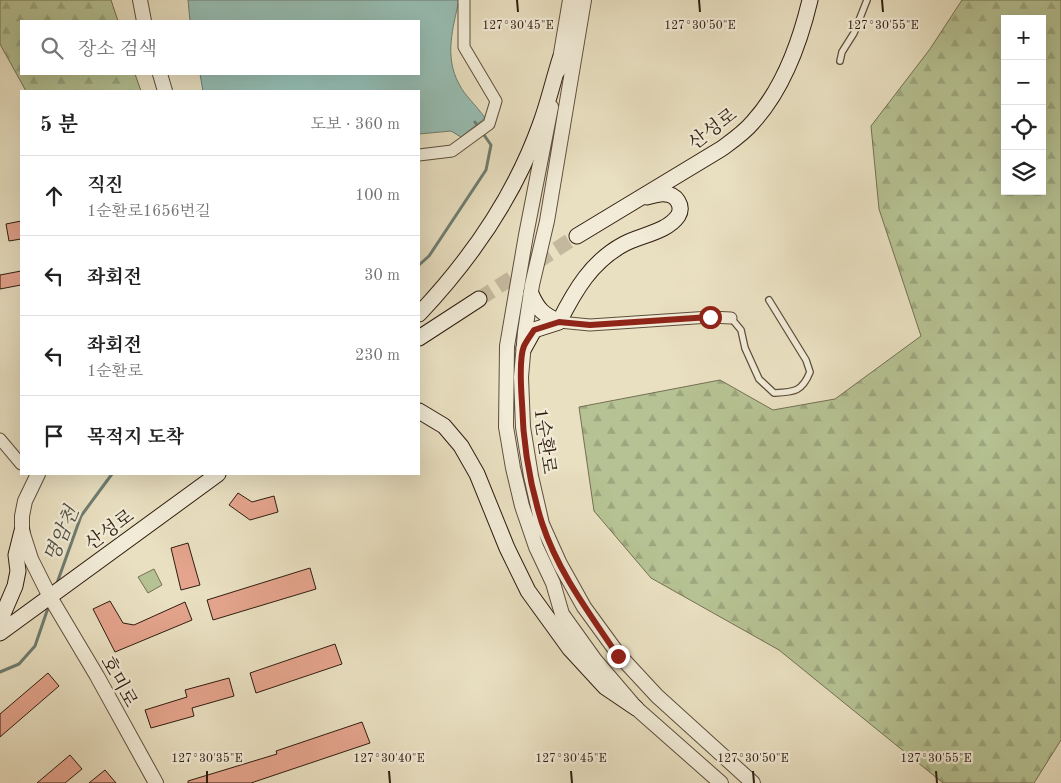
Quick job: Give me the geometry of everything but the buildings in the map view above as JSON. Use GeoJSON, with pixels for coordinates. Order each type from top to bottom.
{"type":"FeatureCollection","features":[{"type":"Feature","properties":{"kind":"main road","name":"산성로"},"geometry":{"type":"LineString","coordinates":[[577,236],[721,149],[754,122],[765,107],[788,66],[810,0]]}},
{"type":"Feature","properties":{"kind":"main road"},"geometry":{"type":"LineString","coordinates":[[420,313],[461,267],[488,230],[522,167],[540,125],[560,60]]}},
{"type":"Feature","properties":{"kind":"main road"},"geometry":{"type":"LineString","coordinates":[[524,348],[534,330],[559,322],[575,290],[587,274],[604,257],[623,244],[662,229],[679,214],[680,206],[672,196],[665,194],[635,200]]}},
{"type":"Feature","properties":{"kind":"main road"},"geometry":{"type":"LineString","coordinates":[[531,294],[536,305],[544,315],[559,322]]}},
{"type":"Feature","properties":{"kind":"main road"},"geometry":{"type":"LineString","coordinates":[[420,337],[479,299]]}},
{"type":"Feature","properties":{"kind":"main road"},"geometry":{"type":"LineString","coordinates":[[420,413],[444,426],[462,446],[477,474],[507,548],[528,591],[570,649],[605,687],[636,708]]}},
{"type":"Feature","properties":{"kind":"main road","name":"산성로"},"geometry":{"type":"LineString","coordinates":[[0,633],[217,475]]}},
{"type":"Feature","properties":{"kind":"main road"},"geometry":{"type":"LineString","coordinates":[[0,621],[15,586],[18,571],[16,555],[22,531]]}},
{"type":"Feature","properties":{"kind":"street"},"geometry":{"type":"LineString","coordinates":[[140,0],[144,20]]}},
{"type":"Feature","properties":{"kind":"street"},"geometry":{"type":"LineString","coordinates":[[420,155],[452,150],[489,124],[496,101],[464,47],[464,0]]}},
{"type":"Feature","properties":{"kind":"street","name":"1순환로"},"geometry":{"type":"LineString","coordinates":[[570,0],[507,346],[506,427],[513,468],[522,506],[536,547],[553,583],[562,614],[595,660],[636,708],[721,783]]}},
{"type":"Feature","properties":{"kind":"street","name":"1순환로"},"geometry":{"type":"LineString","coordinates":[[584,0],[547,221],[531,294],[524,348],[521,376],[523,427],[531,476],[542,524],[560,564],[584,607],[618,656],[658,696],[753,783]]}},
{"type":"Feature","properties":{"kind":"street"},"geometry":{"type":"LineString","coordinates":[[160,75],[165,90]]}},
{"type":"Feature","properties":{"kind":"street"},"geometry":{"type":"LineString","coordinates":[[559,322],[590,325],[710,317],[731,318]]}},
{"type":"Feature","properties":{"kind":"street"},"geometry":{"type":"LineString","coordinates":[[0,439],[20,463]]}},
{"type":"Feature","properties":{"kind":"street"},"geometry":{"type":"LineString","coordinates":[[22,531],[25,501],[34,475]]}},
{"type":"Feature","properties":{"kind":"street","name":"호미로"},"geometry":{"type":"LineString","coordinates":[[22,531],[31,560],[50,597],[97,676],[156,783]]}},
{"type":"Feature","properties":{"kind":"lane"},"geometry":{"type":"LineString","coordinates":[[840,61],[842,52],[854,33],[866,0]]}},
{"type":"Feature","properties":{"kind":"lane"},"geometry":{"type":"LineString","coordinates":[[731,318],[741,330],[745,348],[760,379],[774,393],[792,392],[805,384],[810,372],[806,360],[769,300]]}},
{"type":"Feature","properties":{"kind":"green space"},"geometry":{"type":"Polygon","coordinates":[[[0,0],[111,0],[118,20],[20,20],[20,75],[135,75],[141,90],[25,90],[0,44],[0,0]]]}},
{"type":"Feature","properties":{"kind":"green space"},"geometry":{"type":"Polygon","coordinates":[[[962,0],[1061,0],[1061,740],[1034,783],[943,783],[779,650],[651,578],[594,511],[579,407],[720,380],[773,410],[835,399],[921,336],[879,209],[871,126],[930,49],[962,0]]]}},
{"type":"Feature","properties":{"kind":"green space"},"geometry":{"type":"Polygon","coordinates":[[[154,569],[162,585],[148,593],[138,577],[154,569]]]}},
{"type":"Feature","properties":{"kind":"water"},"geometry":{"type":"Polygon","coordinates":[[[188,0],[459,0],[451,42],[454,74],[459,84],[485,118],[461,137],[451,131],[420,134],[420,90],[203,90],[200,75],[420,75],[420,20],[190,20],[188,0]]]}},
{"type":"Feature","properties":{"kind":"waterway","name":"명암천"},"geometry":{"type":"LineString","coordinates":[[420,264],[429,256],[486,170],[491,145],[475,122]]}},
{"type":"Feature","properties":{"kind":"waterway","name":"명암천"},"geometry":{"type":"LineString","coordinates":[[57,583],[81,516],[111,475]]}},
{"type":"Feature","properties":{"kind":"waterway","name":"명암천"},"geometry":{"type":"LineString","coordinates":[[0,672],[19,664],[35,646],[48,608]]}},
{"type":"Feature","properties":{"kind":"tunnel"},"geometry":{"type":"LineString","coordinates":[[479,299],[577,236]]}},
{"type":"Feature","properties":{"kind":"route"},"geometry":{"type":"LineString","coordinates":[[618,656],[584,607],[560,564],[542,524],[531,476],[523,427],[521,376],[524,348],[534,330],[559,322],[590,325],[710,317]]}}]}
